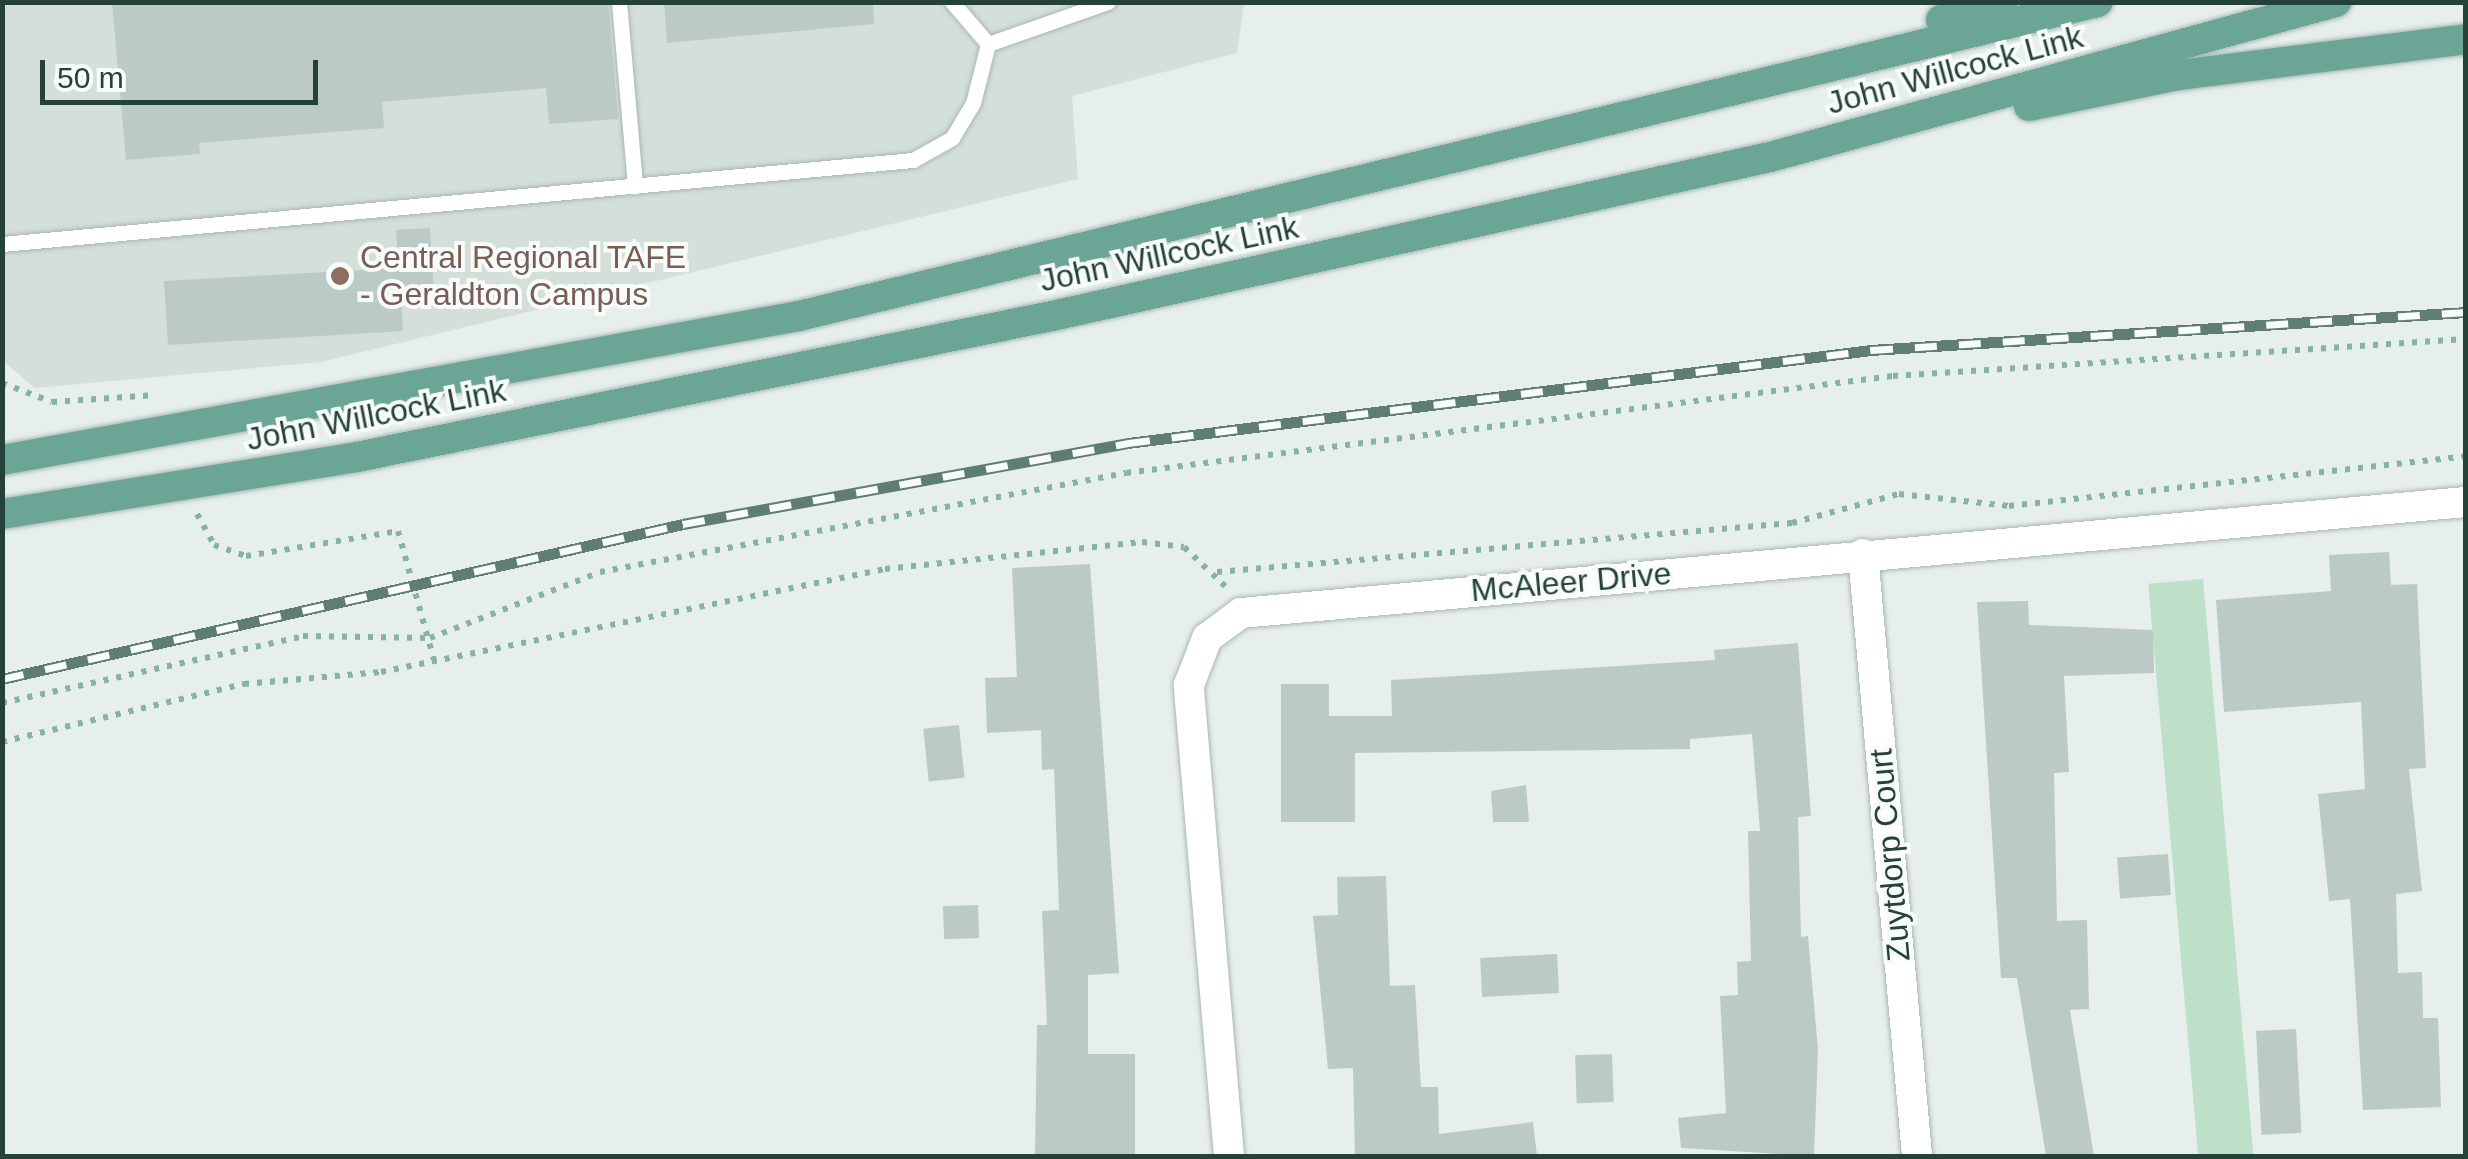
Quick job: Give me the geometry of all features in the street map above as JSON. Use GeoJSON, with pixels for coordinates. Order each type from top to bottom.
{"type":"FeatureCollection","features":[{"type":"Feature","properties":{"kind":"main road"},"geometry":{"type":"LineString","coordinates":[[1578,126],[2002,2]]}},
{"type":"Feature","properties":{"kind":"main road","name":"John Willcock Link"},"geometry":{"type":"LineString","coordinates":[[2,460],[799,316],[2098,2]]}},
{"type":"Feature","properties":{"kind":"main road","name":"John Willcock Link"},"geometry":{"type":"LineString","coordinates":[[2,514],[376,453],[1770,158],[2336,2]]}},
{"type":"Feature","properties":{"kind":"main road"},"geometry":{"type":"LineString","coordinates":[[1770,158],[2180,76],[2466,40]]}},
{"type":"Feature","properties":{"kind":"main road"},"geometry":{"type":"LineString","coordinates":[[2,442],[55,452]]}},
{"type":"Feature","properties":{"kind":"street","name":"McAleer Drive"},"geometry":{"type":"LineString","coordinates":[[1229,1156],[1189,685],[1207,638],[1241,613],[2466,502]]}},
{"type":"Feature","properties":{"kind":"street","name":"Zuytdorp Court"},"geometry":{"type":"LineString","coordinates":[[1863,554],[1918,1156]]}},
{"type":"Feature","properties":{"kind":"lane"},"geometry":{"type":"LineString","coordinates":[[619,2],[635,186]]}},
{"type":"Feature","properties":{"kind":"lane"},"geometry":{"type":"LineString","coordinates":[[952,2],[988,44]]}},
{"type":"Feature","properties":{"kind":"lane"},"geometry":{"type":"LineString","coordinates":[[988,44],[1108,2]]}},
{"type":"Feature","properties":{"kind":"lane"},"geometry":{"type":"LineString","coordinates":[[2,244],[912,160],[952,138],[973,103],[988,44]]}},
{"type":"Feature","properties":{"kind":"path"},"geometry":{"type":"LineString","coordinates":[[2,703],[304,636],[430,638],[600,572],[1126,473],[1892,376],[2466,340]]}},
{"type":"Feature","properties":{"kind":"path"},"geometry":{"type":"LineString","coordinates":[[2,383],[52,402],[175,393]]}},
{"type":"Feature","properties":{"kind":"path"},"geometry":{"type":"LineString","coordinates":[[1217,572],[1792,522],[1898,494],[2010,506],[2466,456]]}},
{"type":"Feature","properties":{"kind":"path"},"geometry":{"type":"LineString","coordinates":[[195,506],[214,545],[246,556],[398,530],[434,661]]}},
{"type":"Feature","properties":{"kind":"path"},"geometry":{"type":"LineString","coordinates":[[2,742],[244,684],[434,661],[885,569],[1059,548],[1184,547],[1217,572],[1229,594]]}},
{"type":"Feature","properties":{"kind":"shaded area","name":"Central Regional TAFE - Geraldton Campus"},"geometry":{"type":"Polygon","coordinates":[[[2,3],[1244,3],[1237,53],[1072,96],[1078,179],[321,362],[35,388],[3,361],[2,3]]]}},
{"type":"Feature","properties":{"kind":"green space"},"geometry":{"type":"Polygon","coordinates":[[[2203,579],[2253,1156],[2198,1156],[2148,584],[2203,579]]]}},
{"type":"Feature","properties":{"kind":"building"},"geometry":{"type":"Polygon","coordinates":[[[112,2],[608,2],[618,119],[549,124],[546,88],[382,102],[384,128],[199,143],[200,154],[126,160],[112,2]]]}},
{"type":"Feature","properties":{"kind":"building"},"geometry":{"type":"Polygon","coordinates":[[[664,2],[873,2],[874,24],[667,43],[664,2]]]}},
{"type":"Feature","properties":{"kind":"building"},"geometry":{"type":"Polygon","coordinates":[[[430,228],[434,294],[401,296],[403,331],[168,345],[164,281],[399,268],[396,230],[430,228]]]}},
{"type":"Feature","properties":{"kind":"building"},"geometry":{"type":"Polygon","coordinates":[[[2389,552],[2391,585],[2417,584],[2426,768],[2409,769],[2422,891],[2396,894],[2398,973],[2422,972],[2423,1018],[2438,1018],[2441,1107],[2363,1110],[2350,899],[2329,901],[2318,794],[2365,789],[2361,702],[2224,712],[2216,600],[2331,591],[2329,555],[2389,552]]]}},
{"type":"Feature","properties":{"kind":"building"},"geometry":{"type":"Polygon","coordinates":[[[1090,564],[1119,973],[1088,975],[1088,1054],[1135,1054],[1135,1156],[1035,1156],[1037,1025],[1047,1025],[1042,911],[1059,910],[1054,769],[1042,770],[1041,730],[987,733],[985,678],[1017,677],[1012,568],[1090,564]]]}},
{"type":"Feature","properties":{"kind":"building"},"geometry":{"type":"Polygon","coordinates":[[[2028,601],[2029,625],[2153,630],[2154,673],[2064,676],[2069,772],[2054,773],[2057,921],[2087,920],[2089,1009],[2070,1010],[2094,1156],[2046,1156],[2017,978],[2001,978],[1977,602],[2028,601]]]}},
{"type":"Feature","properties":{"kind":"building"},"geometry":{"type":"Polygon","coordinates":[[[1798,643],[1811,816],[1798,817],[1801,937],[1808,936],[1818,1050],[1814,1156],[1681,1148],[1678,1118],[1726,1113],[1720,996],[1738,995],[1737,962],[1751,961],[1748,831],[1760,831],[1752,734],[1690,739],[1690,749],[1355,753],[1355,822],[1281,822],[1281,684],[1329,684],[1329,716],[1392,716],[1391,680],[1715,660],[1714,650],[1798,643]]]}},
{"type":"Feature","properties":{"kind":"building"},"geometry":{"type":"Polygon","coordinates":[[[959,725],[965,778],[929,781],[923,729],[959,725]]]}},
{"type":"Feature","properties":{"kind":"building"},"geometry":{"type":"Polygon","coordinates":[[[1526,785],[1529,822],[1493,822],[1491,791],[1526,785]]]}},
{"type":"Feature","properties":{"kind":"building"},"geometry":{"type":"Polygon","coordinates":[[[2168,854],[2171,895],[2120,898],[2117,858],[2168,854]]]}},
{"type":"Feature","properties":{"kind":"building"},"geometry":{"type":"Polygon","coordinates":[[[1386,876],[1390,986],[1415,985],[1421,1087],[1438,1087],[1439,1134],[1533,1122],[1537,1156],[1355,1156],[1353,1068],[1328,1069],[1313,916],[1338,915],[1337,877],[1386,876]]]}},
{"type":"Feature","properties":{"kind":"building"},"geometry":{"type":"Polygon","coordinates":[[[978,905],[979,938],[944,939],[943,906],[978,905]]]}},
{"type":"Feature","properties":{"kind":"building"},"geometry":{"type":"Polygon","coordinates":[[[1557,954],[1559,993],[1482,997],[1480,958],[1557,954]]]}},
{"type":"Feature","properties":{"kind":"building"},"geometry":{"type":"Polygon","coordinates":[[[2296,1029],[2301,1133],[2261,1135],[2256,1031],[2296,1029]]]}},
{"type":"Feature","properties":{"kind":"building"},"geometry":{"type":"Polygon","coordinates":[[[1612,1054],[1614,1102],[1577,1103],[1575,1055],[1612,1054]]]}},
{"type":"Feature","properties":{"kind":"railway"},"geometry":{"type":"LineString","coordinates":[[2,679],[683,524],[1128,443],[1871,350],[2466,312]]}},
{"type":"Feature","properties":{"kind":"place","name":"Central Regional TAFE - Geraldton Campus"},"geometry":{"type":"Point","coordinates":[340,276]}}]}
